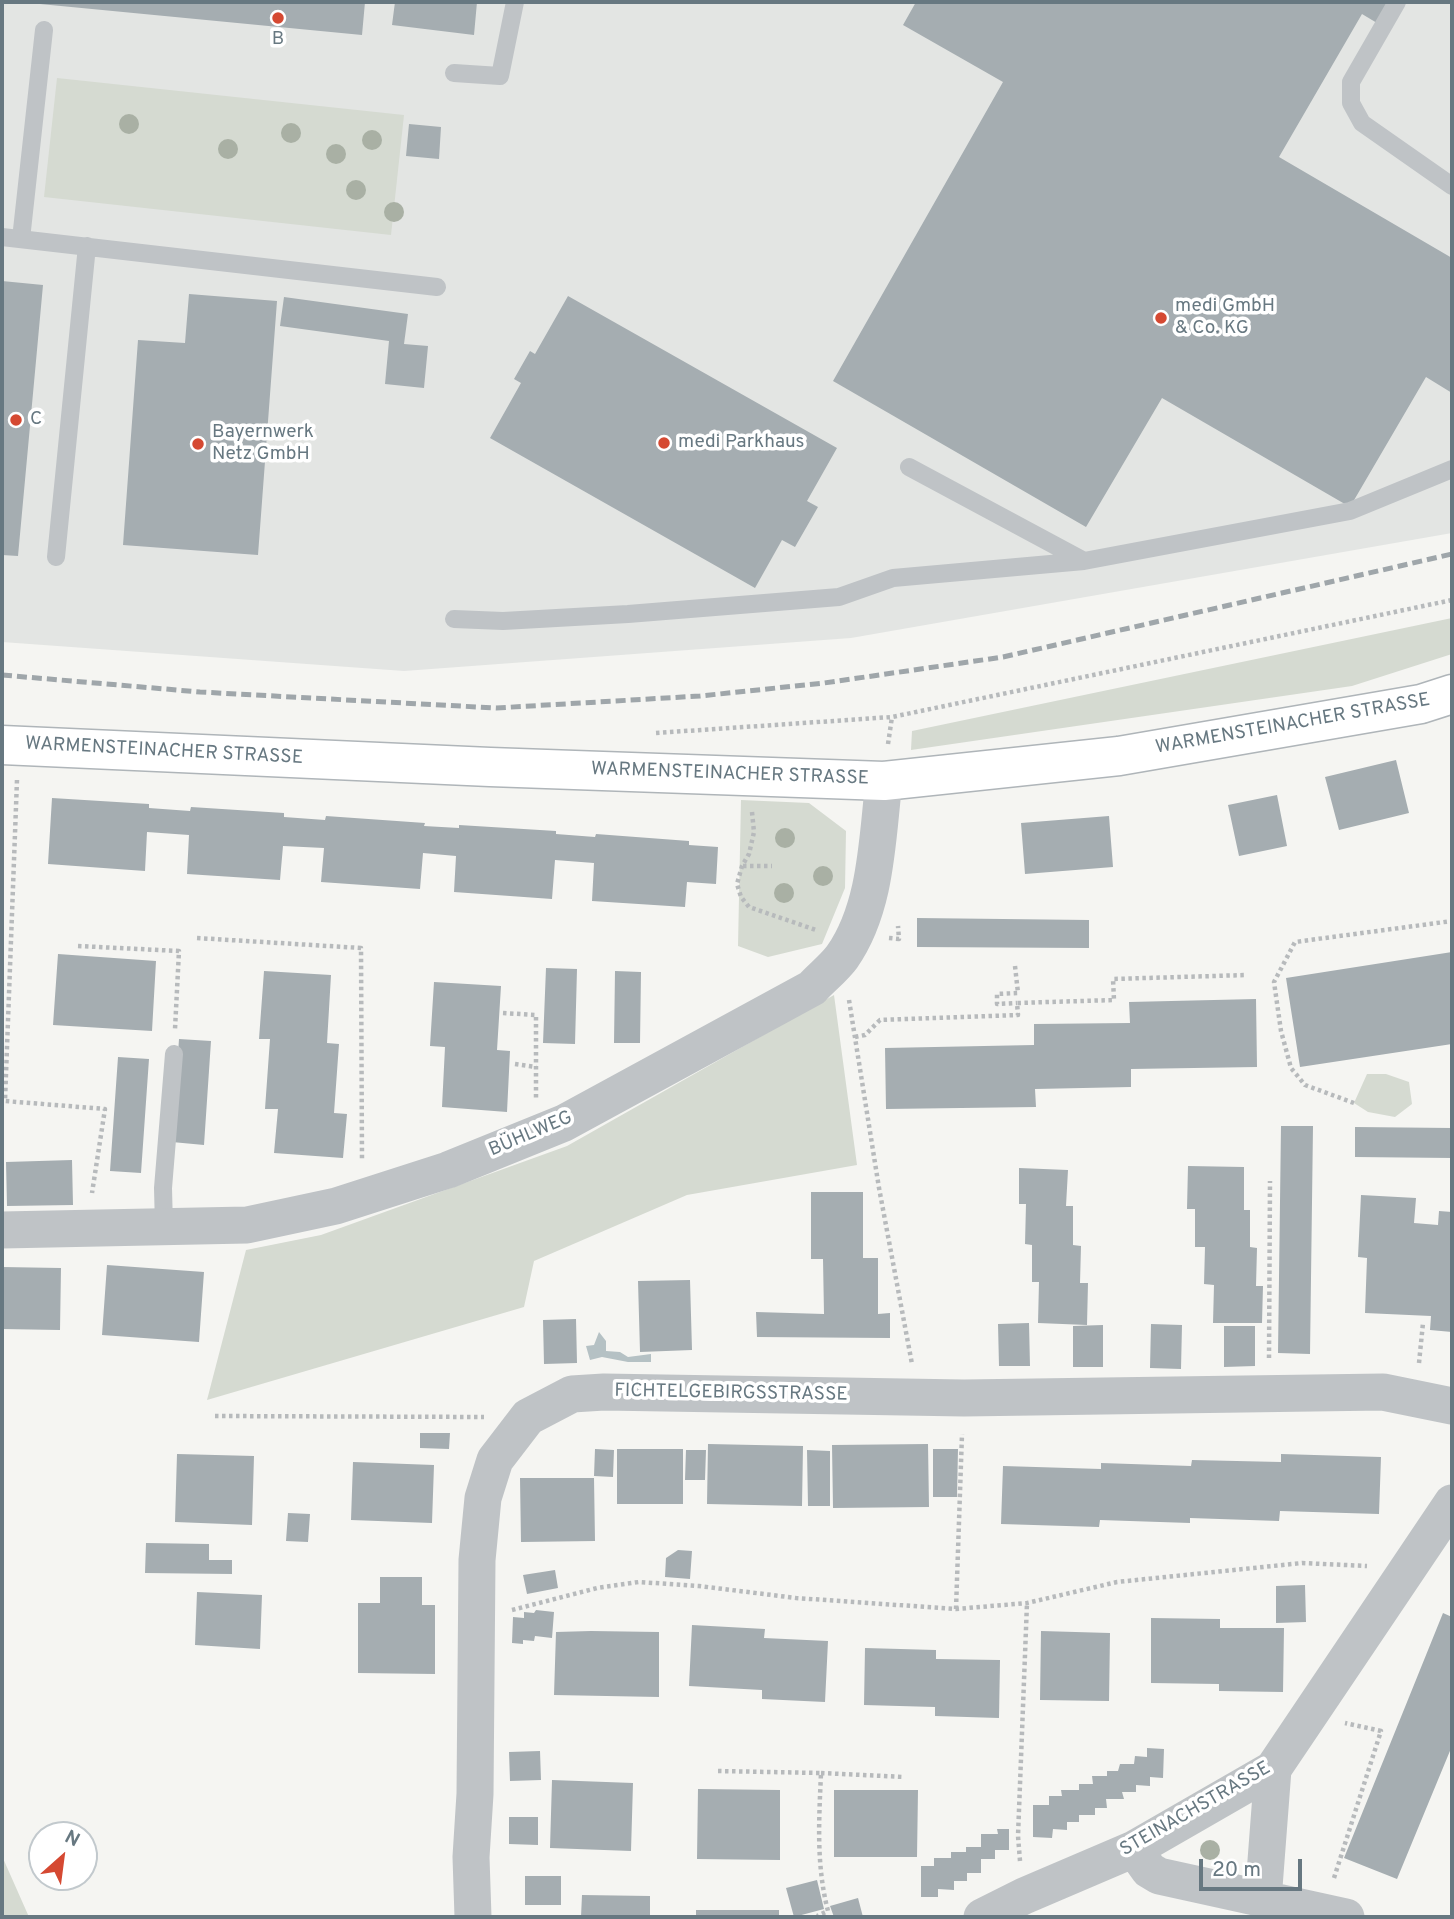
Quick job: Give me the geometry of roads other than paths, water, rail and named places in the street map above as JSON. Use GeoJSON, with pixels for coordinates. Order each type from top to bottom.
{"type":"FeatureCollection","features":[{"type":"Feature","properties":{"kind":"street","name":"WARMENSTEINACHER STRASSE"},"geometry":{"type":"LineString","coordinates":[[10,745],[490,767],[884,781],[1119,756],[1408,707],[1452,694]]}},
{"type":"Feature","properties":{"kind":"street","name":"BÜHLWEG"},"geometry":{"type":"LineString","coordinates":[[2,1230],[247,1225],[336,1206],[448,1170],[564,1123],[812,988],[842,958],[864,913],[873,870],[884,781]]}},
{"type":"Feature","properties":{"kind":"street","name":"FICHTELGEBIRGSSTRASSE"},"geometry":{"type":"LineString","coordinates":[[473,1917],[471,1857],[475,1794],[477,1560],[482,1499],[495,1460],[528,1417],[572,1394],[604,1392],[964,1398],[1383,1392],[1452,1406]]}},
{"type":"Feature","properties":{"kind":"street","name":"STEINACHSTRASSE"},"geometry":{"type":"LineString","coordinates":[[982,1917],[1134,1849],[1273,1769],[1452,1503]]}},
{"type":"Feature","properties":{"kind":"street"},"geometry":{"type":"LineString","coordinates":[[1263,1900],[1273,1769]]}},
{"type":"Feature","properties":{"kind":"street"},"geometry":{"type":"LineString","coordinates":[[1134,1849],[1149,1870],[1159,1876],[1335,1915]]}},
{"type":"Feature","properties":{"kind":"lane"},"geometry":{"type":"LineString","coordinates":[[454,73],[500,76],[515,2]]}},
{"type":"Feature","properties":{"kind":"lane"},"geometry":{"type":"LineString","coordinates":[[1397,2],[1351,82],[1351,103],[1362,123],[1452,186]]}},
{"type":"Feature","properties":{"kind":"lane"},"geometry":{"type":"LineString","coordinates":[[21,239],[44,30]]}},
{"type":"Feature","properties":{"kind":"lane"},"geometry":{"type":"LineString","coordinates":[[2,237],[437,287]]}},
{"type":"Feature","properties":{"kind":"lane"},"geometry":{"type":"LineString","coordinates":[[56,557],[87,246]]}},
{"type":"Feature","properties":{"kind":"lane"},"geometry":{"type":"LineString","coordinates":[[909,467],[1084,561]]}},
{"type":"Feature","properties":{"kind":"lane"},"geometry":{"type":"LineString","coordinates":[[454,619],[503,621],[628,614],[839,597],[893,578],[1084,561],[1350,511],[1452,469]]}},
{"type":"Feature","properties":{"kind":"lane"},"geometry":{"type":"LineString","coordinates":[[164,1227],[163,1188],[174,1054]]}},
{"type":"Feature","properties":{"kind":"railway"},"geometry":{"type":"LineString","coordinates":[[2,675],[200,692],[496,708],[700,696],[824,683],[1003,657],[1452,554]]}},
{"type":"Feature","properties":{"kind":"place","name":"B"},"geometry":{"type":"Point","coordinates":[278,18]}},
{"type":"Feature","properties":{"kind":"place","name":"medi GmbH & Co. KG"},"geometry":{"type":"Point","coordinates":[1161,318]}},
{"type":"Feature","properties":{"kind":"place","name":"C"},"geometry":{"type":"Point","coordinates":[16,420]}},
{"type":"Feature","properties":{"kind":"place","name":"medi Parkhaus"},"geometry":{"type":"Point","coordinates":[664,443]}},
{"type":"Feature","properties":{"kind":"place","name":"Bayernwerk Netz GmbH"},"geometry":{"type":"Point","coordinates":[198,444]}}]}
